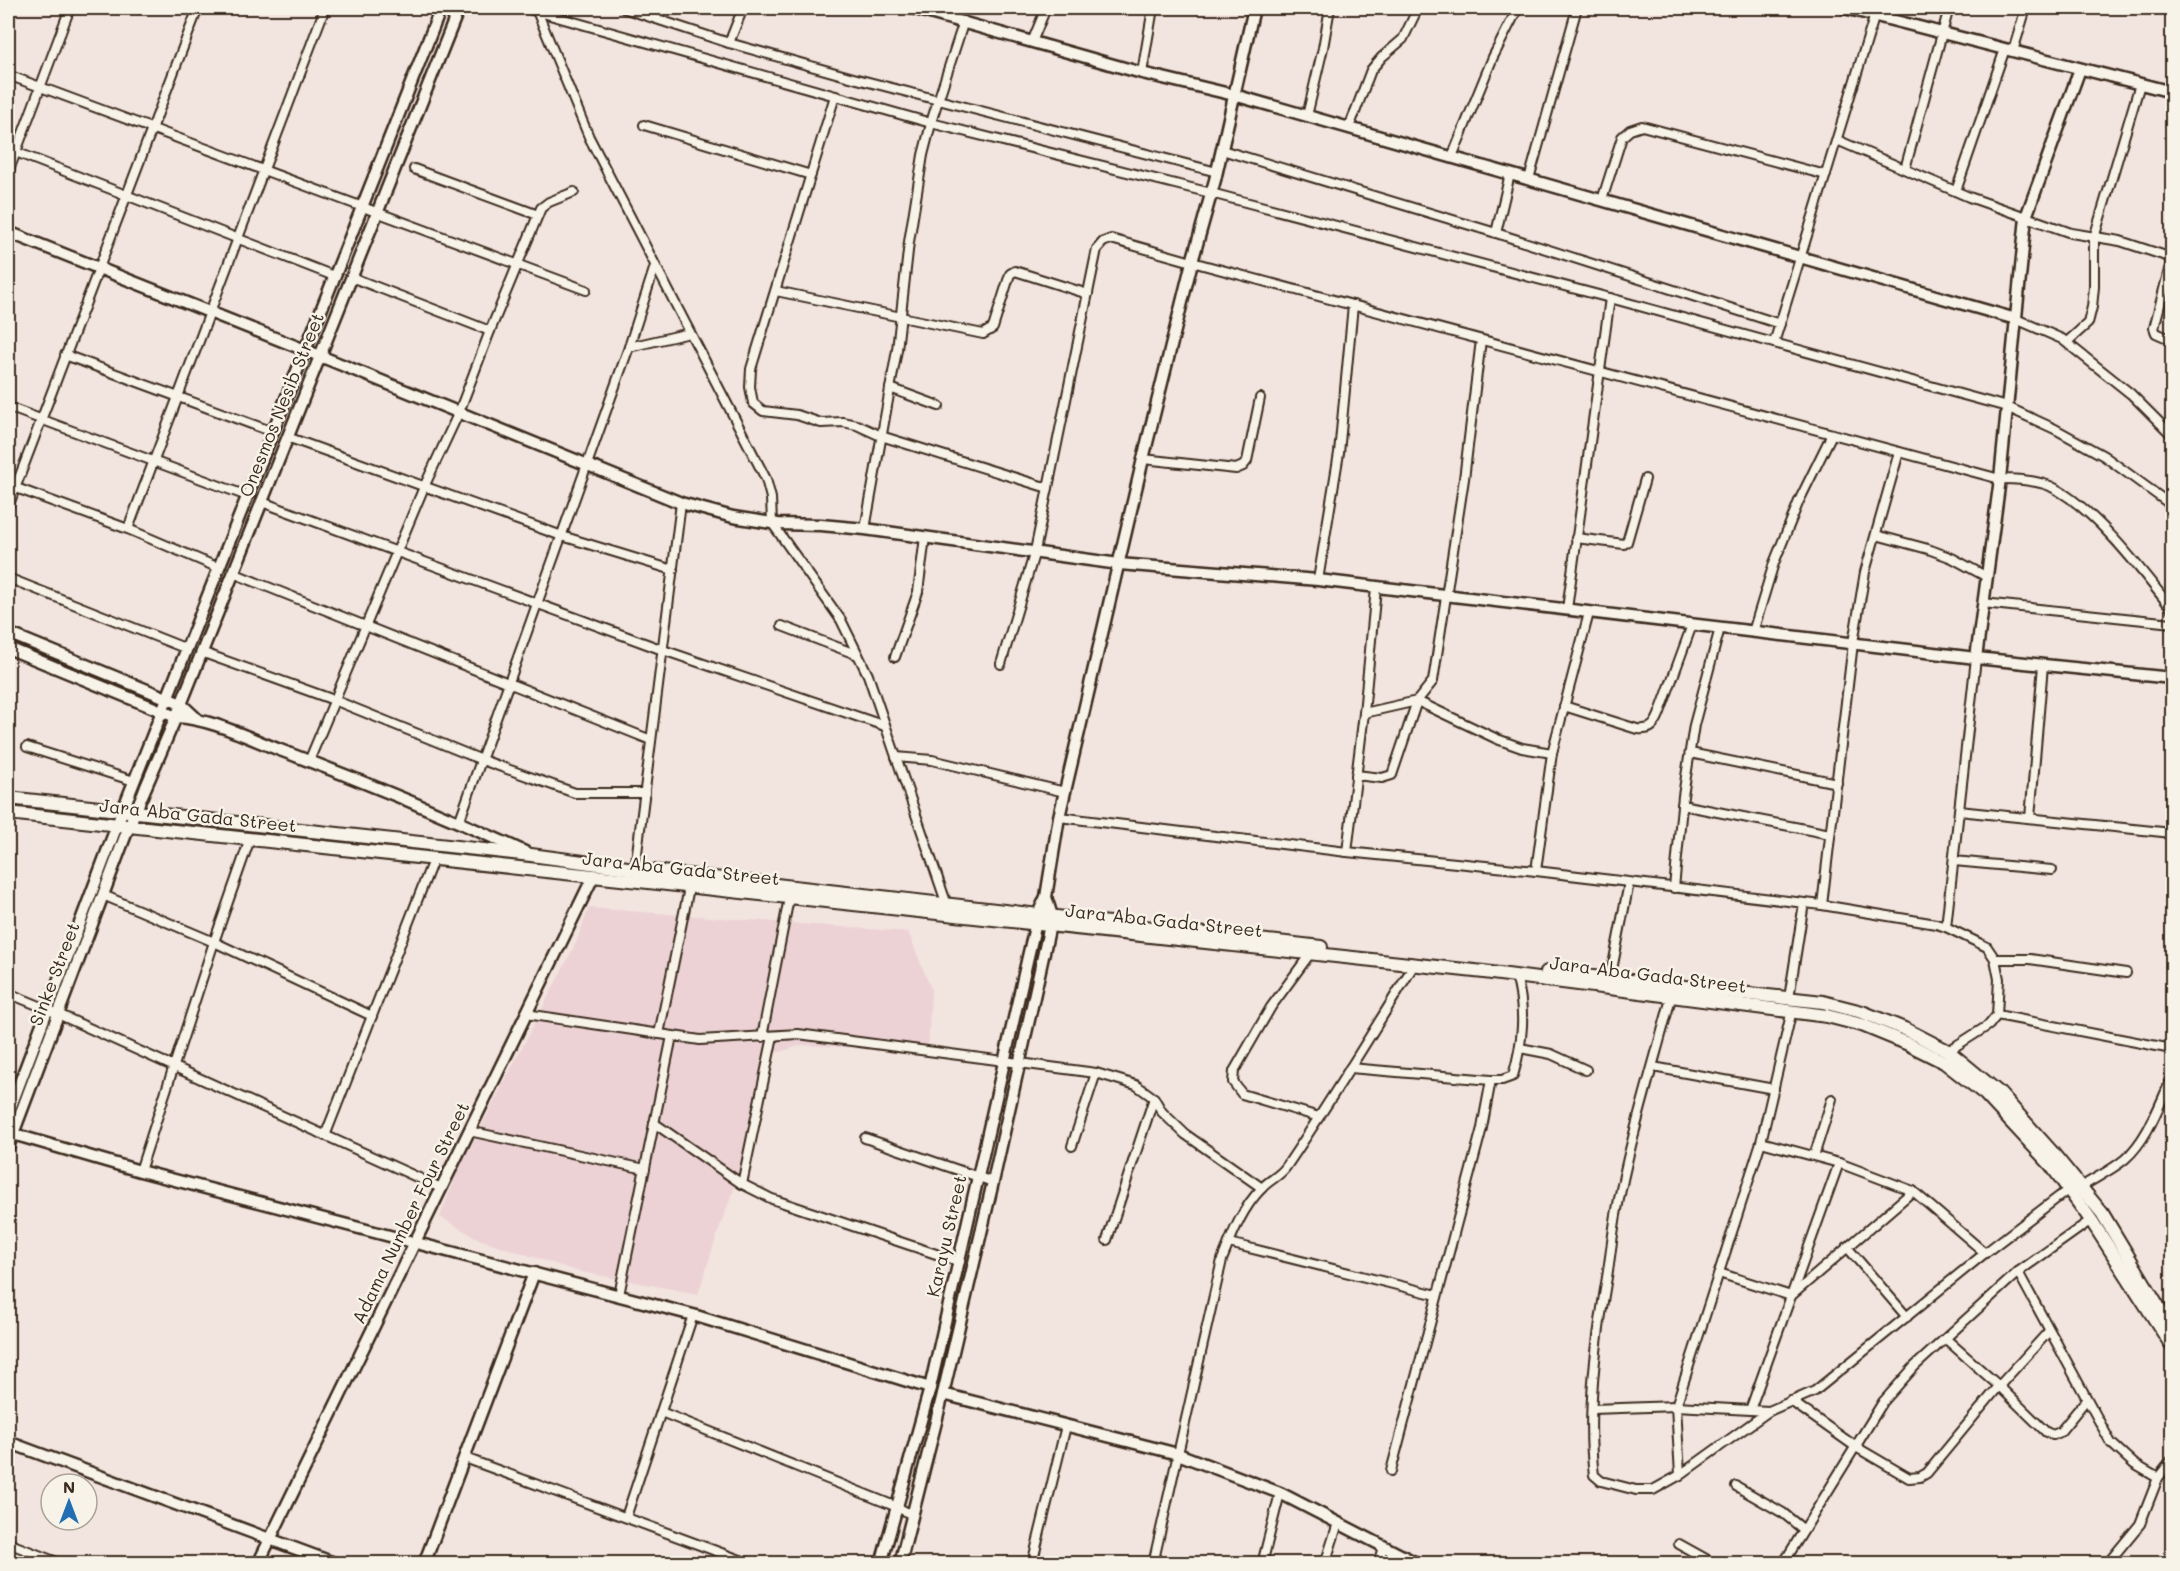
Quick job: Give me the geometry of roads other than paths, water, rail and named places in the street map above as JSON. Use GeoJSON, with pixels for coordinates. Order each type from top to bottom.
{"type":"FeatureCollection","features":[{"type":"Feature","properties":{"kind":"main road","name":"Jara Aba Gada Street"},"geometry":{"type":"LineString","coordinates":[[8,798],[128,813],[531,855],[947,904],[1050,921],[1310,954],[1516,976],[1671,998],[1792,1010],[1827,1016],[1862,1025],[1906,1043],[1944,1062],[1985,1094],[2051,1165],[2102,1214],[2172,1329]]}},
{"type":"Feature","properties":{"kind":"main road","name":"Jara Aba Gada Street"},"geometry":{"type":"LineString","coordinates":[[8,813],[689,888],[1037,919]]}},
{"type":"Feature","properties":{"kind":"main road","name":"Jara Aba Gada Street"},"geometry":{"type":"LineString","coordinates":[[1050,921],[1789,998],[1823,1002],[1862,1012],[1907,1030],[1948,1051],[1999,1093],[2075,1188],[2091,1220],[2172,1346]]}},
{"type":"Feature","properties":{"kind":"street"},"geometry":{"type":"LineString","coordinates":[[8,173],[11,150],[40,87],[70,8]]}},
{"type":"Feature","properties":{"kind":"street"},"geometry":{"type":"LineString","coordinates":[[8,507],[11,486],[41,419],[198,8]]}},
{"type":"Feature","properties":{"kind":"street"},"geometry":{"type":"LineString","coordinates":[[128,530],[325,8]]}},
{"type":"Feature","properties":{"kind":"street","name":"Onesmos Nesib Street"},"geometry":{"type":"LineString","coordinates":[[128,813],[134,781],[441,8]]}},
{"type":"Feature","properties":{"kind":"street","name":"Onesmos Nesib Street"},"geometry":{"type":"LineString","coordinates":[[128,813],[176,717],[459,8]]}},
{"type":"Feature","properties":{"kind":"street"},"geometry":{"type":"LineString","coordinates":[[525,8],[931,123],[1211,193],[1610,298],[2007,407],[2055,429],[2104,456],[2167,502],[2172,509]]}},
{"type":"Feature","properties":{"kind":"street"},"geometry":{"type":"LineString","coordinates":[[623,8],[729,43],[937,101],[1216,171]]}},
{"type":"Feature","properties":{"kind":"street"},"geometry":{"type":"LineString","coordinates":[[729,43],[743,8]]}},
{"type":"Feature","properties":{"kind":"street"},"geometry":{"type":"LineString","coordinates":[[912,8],[1142,73],[1234,95],[2035,325],[2067,342],[2131,394],[2172,435]]}},
{"type":"Feature","properties":{"kind":"street"},"geometry":{"type":"LineString","coordinates":[[1032,42],[1046,8]]}},
{"type":"Feature","properties":{"kind":"street"},"geometry":{"type":"LineString","coordinates":[[1142,73],[1153,8]]}},
{"type":"Feature","properties":{"kind":"street"},"geometry":{"type":"LineString","coordinates":[[1307,116],[1330,8]]}},
{"type":"Feature","properties":{"kind":"street"},"geometry":{"type":"LineString","coordinates":[[1350,128],[1371,70],[1403,39],[1419,8]]}},
{"type":"Feature","properties":{"kind":"street"},"geometry":{"type":"LineString","coordinates":[[1452,157],[1493,57],[1518,8]]}},
{"type":"Feature","properties":{"kind":"street"},"geometry":{"type":"LineString","coordinates":[[1529,179],[1577,8]]}},
{"type":"Feature","properties":{"kind":"street"},"geometry":{"type":"LineString","coordinates":[[1845,8],[1876,11],[1942,32],[2172,92]]}},
{"type":"Feature","properties":{"kind":"street"},"geometry":{"type":"LineString","coordinates":[[1905,169],[1949,8]]}},
{"type":"Feature","properties":{"kind":"street"},"geometry":{"type":"LineString","coordinates":[[1956,191],[2026,8]]}},
{"type":"Feature","properties":{"kind":"street"},"geometry":{"type":"LineString","coordinates":[[1050,921],[1046,897],[1059,817],[1143,459],[1255,11]]}},
{"type":"Feature","properties":{"kind":"street"},"geometry":{"type":"LineString","coordinates":[[1774,343],[1876,11]]}},
{"type":"Feature","properties":{"kind":"street"},"geometry":{"type":"LineString","coordinates":[[537,12],[589,137],[766,479],[775,524],[840,620],[868,675],[947,904]]}},
{"type":"Feature","properties":{"kind":"street"},"geometry":{"type":"LineString","coordinates":[[865,529],[890,388],[923,155],[937,101],[964,21]]}},
{"type":"Feature","properties":{"kind":"street"},"geometry":{"type":"LineString","coordinates":[[1947,927],[1976,658],[2000,479],[2026,217],[2080,69]]}},
{"type":"Feature","properties":{"kind":"street"},"geometry":{"type":"LineString","coordinates":[[8,75],[586,290]]}},
{"type":"Feature","properties":{"kind":"street"},"geometry":{"type":"LineString","coordinates":[[2067,342],[2088,323],[2094,287],[2094,238],[2140,84]]}},
{"type":"Feature","properties":{"kind":"street"},"geometry":{"type":"LineString","coordinates":[[835,96],[752,369],[750,387],[753,403],[763,411],[797,416],[821,423],[850,423],[881,436],[1048,488]]}},
{"type":"Feature","properties":{"kind":"street"},"geometry":{"type":"LineString","coordinates":[[644,125],[811,175]]}},
{"type":"Feature","properties":{"kind":"street"},"geometry":{"type":"LineString","coordinates":[[1602,200],[1622,137],[1630,130],[1642,126],[1826,175]]}},
{"type":"Feature","properties":{"kind":"street"},"geometry":{"type":"LineString","coordinates":[[1837,140],[1956,191],[2071,233],[2120,242],[2172,258],[2154,328],[2156,333],[2172,340]]}},
{"type":"Feature","properties":{"kind":"street"},"geometry":{"type":"LineString","coordinates":[[11,150],[334,276]]}},
{"type":"Feature","properties":{"kind":"street"},"geometry":{"type":"LineString","coordinates":[[1221,150],[1496,233],[1780,324]]}},
{"type":"Feature","properties":{"kind":"street"},"geometry":{"type":"LineString","coordinates":[[414,169],[538,215]]}},
{"type":"Feature","properties":{"kind":"street"},"geometry":{"type":"LineString","coordinates":[[1496,233],[1510,174]]}},
{"type":"Feature","properties":{"kind":"street"},"geometry":{"type":"LineString","coordinates":[[309,761],[424,487],[459,412],[541,208],[549,202],[574,192]]}},
{"type":"Feature","properties":{"kind":"street"},"geometry":{"type":"LineString","coordinates":[[8,232],[681,503],[733,517],[775,524],[865,529],[1119,564],[1318,580],[1446,597],[1567,609],[1976,658],[2172,678]]}},
{"type":"Feature","properties":{"kind":"street"},"geometry":{"type":"LineString","coordinates":[[1001,664],[1035,551],[1097,249],[1103,242],[1111,239],[2000,479],[2019,479],[2049,486],[2074,501],[2144,572],[2172,609]]}},
{"type":"Feature","properties":{"kind":"street"},"geometry":{"type":"LineString","coordinates":[[459,822],[629,347],[655,266]]}},
{"type":"Feature","properties":{"kind":"street"},"geometry":{"type":"LineString","coordinates":[[776,291],[983,334],[993,327],[1010,274],[1015,271],[1088,294]]}},
{"type":"Feature","properties":{"kind":"street"},"geometry":{"type":"LineString","coordinates":[[351,277],[490,331]]}},
{"type":"Feature","properties":{"kind":"street"},"geometry":{"type":"LineString","coordinates":[[1567,609],[1610,298]]}},
{"type":"Feature","properties":{"kind":"street"},"geometry":{"type":"LineString","coordinates":[[1318,580],[1339,453],[1353,305]]}},
{"type":"Feature","properties":{"kind":"street"},"geometry":{"type":"LineString","coordinates":[[629,347],[690,333]]}},
{"type":"Feature","properties":{"kind":"street"},"geometry":{"type":"LineString","coordinates":[[1356,775],[1382,778],[1392,775],[1417,701],[1433,681],[1481,340]]}},
{"type":"Feature","properties":{"kind":"street"},"geometry":{"type":"LineString","coordinates":[[65,355],[273,432]]}},
{"type":"Feature","properties":{"kind":"street"},"geometry":{"type":"LineString","coordinates":[[890,388],[939,406]]}},
{"type":"Feature","properties":{"kind":"street"},"geometry":{"type":"LineString","coordinates":[[1143,459],[1236,469],[1243,466],[1247,461],[1260,398]]}},
{"type":"Feature","properties":{"kind":"street"},"geometry":{"type":"LineString","coordinates":[[8,407],[247,496]]}},
{"type":"Feature","properties":{"kind":"street"},"geometry":{"type":"LineString","coordinates":[[1753,632],[1774,562],[1799,501],[1832,434]]}},
{"type":"Feature","properties":{"kind":"street"},"geometry":{"type":"LineString","coordinates":[[287,437],[562,536],[673,570]]}},
{"type":"Feature","properties":{"kind":"street"},"geometry":{"type":"LineString","coordinates":[[1822,905],[1853,643],[1865,572],[1899,452]]}},
{"type":"Feature","properties":{"kind":"street"},"geometry":{"type":"LineString","coordinates":[[1576,538],[1624,544],[1627,542],[1646,479]]}},
{"type":"Feature","properties":{"kind":"street"},"geometry":{"type":"LineString","coordinates":[[11,486],[128,530],[219,568]]}},
{"type":"Feature","properties":{"kind":"street"},"geometry":{"type":"LineString","coordinates":[[262,501],[663,650],[885,726]]}},
{"type":"Feature","properties":{"kind":"street"},"geometry":{"type":"LineString","coordinates":[[635,869],[681,503]]}},
{"type":"Feature","properties":{"kind":"street"},"geometry":{"type":"LineString","coordinates":[[1876,535],[1952,558],[1987,577]]}},
{"type":"Feature","properties":{"kind":"street"},"geometry":{"type":"LineString","coordinates":[[895,657],[918,592],[925,537]]}},
{"type":"Feature","properties":{"kind":"street"},"geometry":{"type":"LineString","coordinates":[[233,573],[651,740]]}},
{"type":"Feature","properties":{"kind":"street"},"geometry":{"type":"LineString","coordinates":[[8,578],[187,649]]}},
{"type":"Feature","properties":{"kind":"street"},"geometry":{"type":"LineString","coordinates":[[1347,852],[1376,588]]}},
{"type":"Feature","properties":{"kind":"street"},"geometry":{"type":"LineString","coordinates":[[1983,603],[2172,623]]}},
{"type":"Feature","properties":{"kind":"street"},"geometry":{"type":"LineString","coordinates":[[1536,871],[1552,753],[1589,613]]}},
{"type":"Feature","properties":{"kind":"street"},"geometry":{"type":"LineString","coordinates":[[1564,706],[1637,729],[1648,730],[1654,726],[1659,715],[1692,625]]}},
{"type":"Feature","properties":{"kind":"street"},"geometry":{"type":"LineString","coordinates":[[782,626],[858,655]]}},
{"type":"Feature","properties":{"kind":"street"},"geometry":{"type":"LineString","coordinates":[[1674,888],[1682,805],[1694,725],[1720,628]]}},
{"type":"Feature","properties":{"kind":"street"},"geometry":{"type":"LineString","coordinates":[[8,633],[181,704],[196,718]]}},
{"type":"Feature","properties":{"kind":"street"},"geometry":{"type":"LineString","coordinates":[[8,648],[176,717],[196,718],[309,761],[459,822],[531,855]]}},
{"type":"Feature","properties":{"kind":"street"},"geometry":{"type":"LineString","coordinates":[[201,652],[334,700],[482,760],[575,793],[645,793]]}},
{"type":"Feature","properties":{"kind":"street"},"geometry":{"type":"LineString","coordinates":[[2030,818],[2043,665]]}},
{"type":"Feature","properties":{"kind":"street"},"geometry":{"type":"LineString","coordinates":[[1364,713],[1417,701],[1497,740],[1522,748],[1552,753]]}},
{"type":"Feature","properties":{"kind":"street"},"geometry":{"type":"LineString","coordinates":[[27,747],[134,781]]}},
{"type":"Feature","properties":{"kind":"street"},"geometry":{"type":"LineString","coordinates":[[1690,753],[1837,783]]}},
{"type":"Feature","properties":{"kind":"street"},"geometry":{"type":"LineString","coordinates":[[896,757],[932,760],[1065,792]]}},
{"type":"Feature","properties":{"kind":"street"},"geometry":{"type":"LineString","coordinates":[[1682,805],[1830,834]]}},
{"type":"Feature","properties":{"kind":"street"},"geometry":{"type":"LineString","coordinates":[[1959,811],[2172,833]]}},
{"type":"Feature","properties":{"kind":"street","name":"Sinke Street"},"geometry":{"type":"LineString","coordinates":[[8,1114],[47,1009],[128,813]]}},
{"type":"Feature","properties":{"kind":"street"},"geometry":{"type":"LineString","coordinates":[[1059,817],[1822,905],[1947,927],[1987,947],[1995,959],[1999,979],[1997,1015],[1989,1025],[1948,1051]]}},
{"type":"Feature","properties":{"kind":"street","name":"Sinke Street"},"geometry":{"type":"LineString","coordinates":[[8,1147],[103,895],[123,826]]}},
{"type":"Feature","properties":{"kind":"street"},"geometry":{"type":"LineString","coordinates":[[140,1171],[250,839]]}},
{"type":"Feature","properties":{"kind":"street"},"geometry":{"type":"LineString","coordinates":[[325,1136],[433,860]]}},
{"type":"Feature","properties":{"kind":"street"},"geometry":{"type":"LineString","coordinates":[[1954,861],[2052,870]]}},
{"type":"Feature","properties":{"kind":"street","name":"Adama Number Four Street"},"geometry":{"type":"LineString","coordinates":[[258,1563],[593,878]]}},
{"type":"Feature","properties":{"kind":"street"},"geometry":{"type":"LineString","coordinates":[[1610,980],[1629,883]]}},
{"type":"Feature","properties":{"kind":"street"},"geometry":{"type":"LineString","coordinates":[[659,1034],[689,888]]}},
{"type":"Feature","properties":{"kind":"street"},"geometry":{"type":"LineString","coordinates":[[103,895],[214,942],[372,1016]]}},
{"type":"Feature","properties":{"kind":"street","name":"Karayu Street"},"geometry":{"type":"LineString","coordinates":[[881,1563],[930,1388],[980,1177],[1037,919],[1046,897]]}},
{"type":"Feature","properties":{"kind":"street"},"geometry":{"type":"LineString","coordinates":[[762,1036],[789,898]]}},
{"type":"Feature","properties":{"kind":"street"},"geometry":{"type":"LineString","coordinates":[[1789,998],[1804,903]]}},
{"type":"Feature","properties":{"kind":"street","name":"Karayu Street"},"geometry":{"type":"LineString","coordinates":[[900,1563],[993,1182],[1050,921]]}},
{"type":"Feature","properties":{"kind":"street"},"geometry":{"type":"LineString","coordinates":[[1310,954],[1271,1007],[1234,1071],[1233,1082],[1242,1094],[1319,1117]]}},
{"type":"Feature","properties":{"kind":"street"},"geometry":{"type":"LineString","coordinates":[[1995,959],[2030,959],[2126,973]]}},
{"type":"Feature","properties":{"kind":"street"},"geometry":{"type":"LineString","coordinates":[[1153,1563],[1221,1260],[1242,1214],[1262,1188],[1284,1171],[1414,965]]}},
{"type":"Feature","properties":{"kind":"street"},"geometry":{"type":"LineString","coordinates":[[1350,1068],[1491,1080],[1503,1080],[1512,1076],[1520,1048],[1523,1024],[1522,997],[1516,976]]}},
{"type":"Feature","properties":{"kind":"street"},"geometry":{"type":"LineString","coordinates":[[8,993],[441,1188]]}},
{"type":"Feature","properties":{"kind":"street"},"geometry":{"type":"LineString","coordinates":[[1671,998],[1634,1136],[1616,1214],[1598,1330],[1593,1409],[1594,1475],[1601,1481],[1636,1490],[1653,1490],[1680,1475],[1769,1411],[1815,1391],[1985,1253],[2075,1188],[2125,1159],[2149,1126],[2172,1078]]}},
{"type":"Feature","properties":{"kind":"street"},"geometry":{"type":"LineString","coordinates":[[1680,1475],[1676,1406],[1761,1142],[1792,1010]]}},
{"type":"Feature","properties":{"kind":"street"},"geometry":{"type":"LineString","coordinates":[[526,1014],[700,1040],[798,1034],[1019,1065],[1096,1073],[1136,1085],[1154,1098],[1162,1112],[1185,1134],[1262,1188]]}},
{"type":"Feature","properties":{"kind":"street"},"geometry":{"type":"LineString","coordinates":[[1997,1015],[2172,1049]]}},
{"type":"Feature","properties":{"kind":"street"},"geometry":{"type":"LineString","coordinates":[[619,1295],[672,1036]]}},
{"type":"Feature","properties":{"kind":"street"},"geometry":{"type":"LineString","coordinates":[[742,1184],[773,1036]]}},
{"type":"Feature","properties":{"kind":"street"},"geometry":{"type":"LineString","coordinates":[[1520,1048],[1551,1054],[1586,1070]]}},
{"type":"Feature","properties":{"kind":"street"},"geometry":{"type":"LineString","coordinates":[[1653,1067],[1774,1089]]}},
{"type":"Feature","properties":{"kind":"street"},"geometry":{"type":"LineString","coordinates":[[1072,1146],[1096,1073]]}},
{"type":"Feature","properties":{"kind":"street"},"geometry":{"type":"LineString","coordinates":[[1391,1471],[1482,1128],[1491,1080]]}},
{"type":"Feature","properties":{"kind":"street"},"geometry":{"type":"LineString","coordinates":[[1107,1240],[1154,1098]]}},
{"type":"Feature","properties":{"kind":"street"},"geometry":{"type":"LineString","coordinates":[[1815,1156],[1832,1099]]}},
{"type":"Feature","properties":{"kind":"street"},"geometry":{"type":"LineString","coordinates":[[654,1123],[742,1184],[772,1199],[960,1262]]}},
{"type":"Feature","properties":{"kind":"street"},"geometry":{"type":"LineString","coordinates":[[469,1131],[645,1169]]}},
{"type":"Feature","properties":{"kind":"street"},"geometry":{"type":"LineString","coordinates":[[13,1134],[140,1171],[414,1244],[693,1315],[930,1388]]}},
{"type":"Feature","properties":{"kind":"street"},"geometry":{"type":"LineString","coordinates":[[865,1138],[993,1182]]}},
{"type":"Feature","properties":{"kind":"street"},"geometry":{"type":"LineString","coordinates":[[1761,1142],[1839,1163],[1913,1191],[1985,1253]]}},
{"type":"Feature","properties":{"kind":"street"},"geometry":{"type":"LineString","coordinates":[[1750,1410],[1839,1163]]}},
{"type":"Feature","properties":{"kind":"street"},"geometry":{"type":"LineString","coordinates":[[1791,1296],[1913,1191]]}},
{"type":"Feature","properties":{"kind":"street"},"geometry":{"type":"LineString","coordinates":[[1783,1563],[1884,1402],[1915,1366],[2018,1272],[2091,1220]]}},
{"type":"Feature","properties":{"kind":"street"},"geometry":{"type":"LineString","coordinates":[[1229,1243],[1437,1295]]}},
{"type":"Feature","properties":{"kind":"street"},"geometry":{"type":"LineString","coordinates":[[1847,1247],[1907,1317]]}},
{"type":"Feature","properties":{"kind":"street"},"geometry":{"type":"LineString","coordinates":[[2018,1272],[2111,1443],[2134,1464],[2158,1478]]}},
{"type":"Feature","properties":{"kind":"street"},"geometry":{"type":"LineString","coordinates":[[1719,1273],[1791,1296]]}},
{"type":"Feature","properties":{"kind":"street"},"geometry":{"type":"LineString","coordinates":[[424,1563],[534,1274]]}},
{"type":"Feature","properties":{"kind":"street"},"geometry":{"type":"LineString","coordinates":[[626,1517],[693,1315]]}},
{"type":"Feature","properties":{"kind":"street"},"geometry":{"type":"LineString","coordinates":[[1791,1401],[1856,1448],[1910,1478],[1920,1477],[1927,1473],[1998,1386],[2049,1331]]}},
{"type":"Feature","properties":{"kind":"street"},"geometry":{"type":"LineString","coordinates":[[1946,1339],[2046,1432],[2054,1435],[2060,1432],[2086,1400]]}},
{"type":"Feature","properties":{"kind":"street"},"geometry":{"type":"LineString","coordinates":[[943,1394],[1178,1454],[1280,1493],[1418,1563]]}},
{"type":"Feature","properties":{"kind":"street"},"geometry":{"type":"LineString","coordinates":[[1593,1409],[1676,1406],[1769,1411]]}},
{"type":"Feature","properties":{"kind":"street"},"geometry":{"type":"LineString","coordinates":[[661,1412],[912,1515]]}},
{"type":"Feature","properties":{"kind":"street"},"geometry":{"type":"LineString","coordinates":[[1032,1563],[1066,1426]]}},
{"type":"Feature","properties":{"kind":"street"},"geometry":{"type":"LineString","coordinates":[[8,1442],[337,1563]]}},
{"type":"Feature","properties":{"kind":"street"},"geometry":{"type":"LineString","coordinates":[[465,1458],[751,1563]]}},
{"type":"Feature","properties":{"kind":"street"},"geometry":{"type":"LineString","coordinates":[[2107,1563],[2140,1524],[2158,1478],[2172,1460]]}},
{"type":"Feature","properties":{"kind":"street"},"geometry":{"type":"LineString","coordinates":[[1736,1486],[1783,1513],[1804,1530]]}},
{"type":"Feature","properties":{"kind":"street"},"geometry":{"type":"LineString","coordinates":[[1262,1563],[1280,1493]]}},
{"type":"Feature","properties":{"kind":"street"},"geometry":{"type":"LineString","coordinates":[[1325,1563],[1338,1523]]}},
{"type":"Feature","properties":{"kind":"street"},"geometry":{"type":"LineString","coordinates":[[8,1543],[62,1563]]}},
{"type":"Feature","properties":{"kind":"street"},"geometry":{"type":"LineString","coordinates":[[1679,1544],[1715,1563]]}},
{"type":"Feature","properties":{"kind":"street"},"geometry":{"type":"LineString","coordinates":[[1378,1563],[1383,1547]]}}]}
